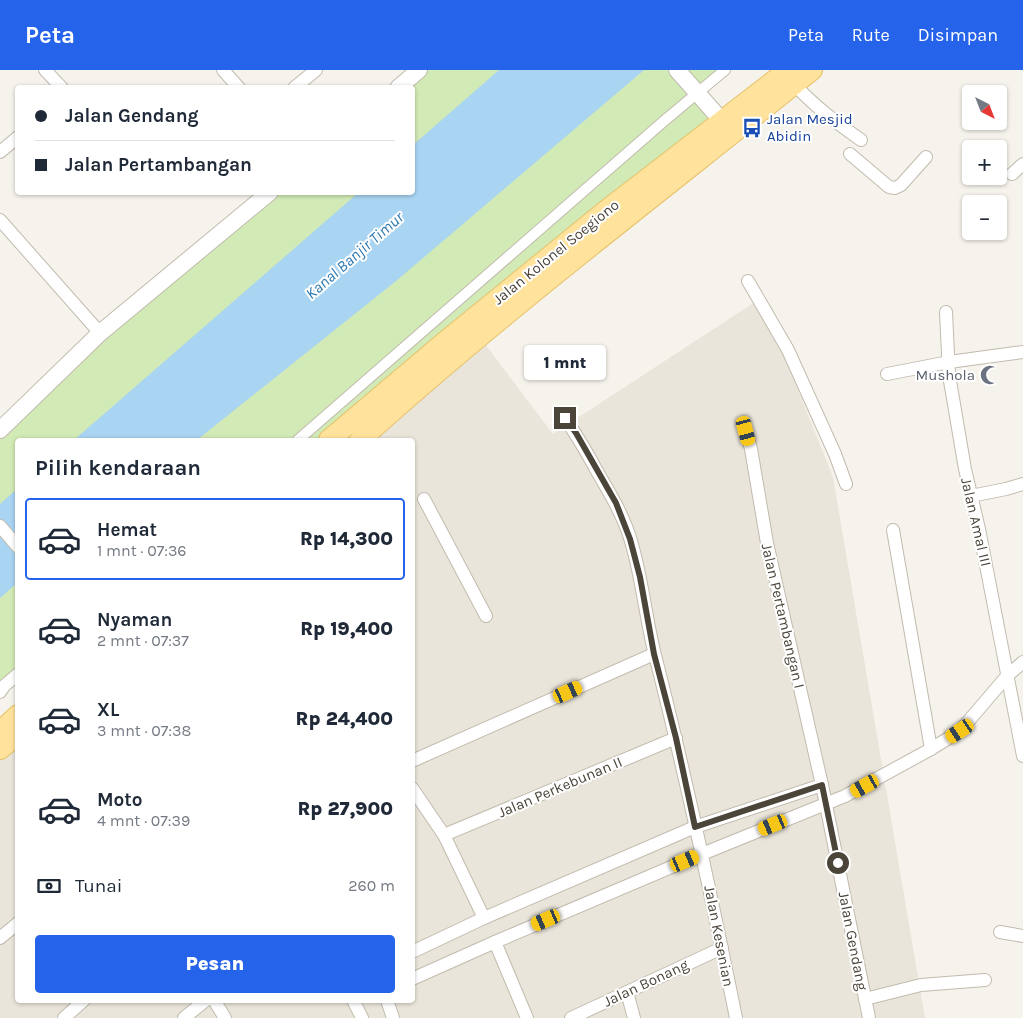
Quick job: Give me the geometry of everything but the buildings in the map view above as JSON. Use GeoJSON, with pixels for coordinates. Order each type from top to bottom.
{"type":"FeatureCollection","features":[{"type":"Feature","properties":{"kind":"main road","name":"Jalan Kolonel Soegiono"},"geometry":{"type":"LineString","coordinates":[[331,438],[540,263],[722,121],[791,77],[812,70]]}},
{"type":"Feature","properties":{"kind":"main road","name":"Jalan Kolonel Soegiono"},"geometry":{"type":"LineString","coordinates":[[362,438],[479,336],[702,157],[791,77]]}},
{"type":"Feature","properties":{"kind":"main road"},"geometry":{"type":"LineString","coordinates":[[0,732],[15,718]]}},
{"type":"Feature","properties":{"kind":"main road"},"geometry":{"type":"LineString","coordinates":[[0,749],[15,736]]}},
{"type":"Feature","properties":{"kind":"street"},"geometry":{"type":"LineString","coordinates":[[45,70],[59,85]]}},
{"type":"Feature","properties":{"kind":"street"},"geometry":{"type":"LineString","coordinates":[[223,70],[236,85]]}},
{"type":"Feature","properties":{"kind":"street"},"geometry":{"type":"LineString","coordinates":[[298,85],[316,70]]}},
{"type":"Feature","properties":{"kind":"street"},"geometry":{"type":"LineString","coordinates":[[402,85],[419,70]]}},
{"type":"Feature","properties":{"kind":"street"},"geometry":{"type":"LineString","coordinates":[[677,70],[722,121]]}},
{"type":"Feature","properties":{"kind":"street"},"geometry":{"type":"LineString","coordinates":[[300,438],[725,70]]}},
{"type":"Feature","properties":{"kind":"street"},"geometry":{"type":"LineString","coordinates":[[791,77],[806,97],[861,140]]}},
{"type":"Feature","properties":{"kind":"street"},"geometry":{"type":"LineString","coordinates":[[0,152],[15,140]]}},
{"type":"Feature","properties":{"kind":"street"},"geometry":{"type":"LineString","coordinates":[[850,154],[889,186],[896,188],[901,185],[926,157]]}},
{"type":"Feature","properties":{"kind":"street"},"geometry":{"type":"LineString","coordinates":[[1012,174],[1023,165]]}},
{"type":"Feature","properties":{"kind":"street"},"geometry":{"type":"LineString","coordinates":[[0,430],[100,333],[266,195]]}},
{"type":"Feature","properties":{"kind":"street"},"geometry":{"type":"LineString","coordinates":[[0,220],[100,333]]}},
{"type":"Feature","properties":{"kind":"street"},"geometry":{"type":"LineString","coordinates":[[748,281],[788,350],[846,484]]}},
{"type":"Feature","properties":{"kind":"street","name":"Jalan Amal III"},"geometry":{"type":"LineString","coordinates":[[946,312],[949,375],[964,469],[979,529],[1023,756]]}},
{"type":"Feature","properties":{"kind":"street"},"geometry":{"type":"LineString","coordinates":[[887,374],[949,362],[1023,352]]}},
{"type":"Feature","properties":{"kind":"street","name":"Jalan Kesenian"},"geometry":{"type":"LineString","coordinates":[[565,418],[576,433],[616,503],[630,539],[640,577],[654,654],[676,738],[702,854],[736,1018]]}},
{"type":"Feature","properties":{"kind":"street","name":"Jalan Pertambangan I"},"geometry":{"type":"LineString","coordinates":[[745,427],[767,543],[826,804]]}},
{"type":"Feature","properties":{"kind":"street"},"geometry":{"type":"LineString","coordinates":[[971,496],[1023,484]]}},
{"type":"Feature","properties":{"kind":"street"},"geometry":{"type":"LineString","coordinates":[[424,499],[486,616]]}},
{"type":"Feature","properties":{"kind":"street"},"geometry":{"type":"LineString","coordinates":[[0,526],[15,544]]}},
{"type":"Feature","properties":{"kind":"street"},"geometry":{"type":"LineString","coordinates":[[892,530],[934,748]]}},
{"type":"Feature","properties":{"kind":"street"},"geometry":{"type":"LineString","coordinates":[[415,760],[654,654]]}},
{"type":"Feature","properties":{"kind":"street"},"geometry":{"type":"LineString","coordinates":[[415,978],[702,854],[845,796],[934,748],[960,731],[1007,676],[1023,662]]}},
{"type":"Feature","properties":{"kind":"street"},"geometry":{"type":"LineString","coordinates":[[1,689],[15,677]]}},
{"type":"Feature","properties":{"kind":"street","name":"Jalan Perkebunan II"},"geometry":{"type":"LineString","coordinates":[[444,835],[676,738]]}},
{"type":"Feature","properties":{"kind":"street"},"geometry":{"type":"LineString","coordinates":[[415,951],[484,918],[695,827],[822,785]]}},
{"type":"Feature","properties":{"kind":"street"},"geometry":{"type":"LineString","coordinates":[[415,792],[444,835],[484,918]]}},
{"type":"Feature","properties":{"kind":"street","name":"Jalan Gendang"},"geometry":{"type":"LineString","coordinates":[[826,804],[869,1018]]}},
{"type":"Feature","properties":{"kind":"street"},"geometry":{"type":"LineString","coordinates":[[0,938],[15,925]]}},
{"type":"Feature","properties":{"kind":"street"},"geometry":{"type":"LineString","coordinates":[[1000,932],[1023,936]]}},
{"type":"Feature","properties":{"kind":"street"},"geometry":{"type":"LineString","coordinates":[[495,942],[527,1018]]}},
{"type":"Feature","properties":{"kind":"street","name":"Jalan Bonang"},"geometry":{"type":"LineString","coordinates":[[571,1018],[722,948]]}},
{"type":"Feature","properties":{"kind":"street"},"geometry":{"type":"LineString","coordinates":[[865,999],[922,985],[985,980]]}},
{"type":"Feature","properties":{"kind":"street"},"geometry":{"type":"LineString","coordinates":[[627,992],[634,1018]]}},
{"type":"Feature","properties":{"kind":"street"},"geometry":{"type":"LineString","coordinates":[[64,1018],[81,1003]]}},
{"type":"Feature","properties":{"kind":"street"},"geometry":{"type":"LineString","coordinates":[[184,1018],[202,1003]]}},
{"type":"Feature","properties":{"kind":"street"},"geometry":{"type":"LineString","coordinates":[[216,1003],[224,1018]]}},
{"type":"Feature","properties":{"kind":"street"},"geometry":{"type":"LineString","coordinates":[[354,1003],[362,1018]]}},
{"type":"Feature","properties":{"kind":"street"},"geometry":{"type":"LineString","coordinates":[[388,1003],[393,1018]]}},
{"type":"Feature","properties":{"kind":"shaded area"},"geometry":{"type":"Polygon","coordinates":[[[761,298],[833,477],[925,1018],[0,1018],[0,749],[15,736],[15,1003],[415,1003],[415,438],[362,438],[479,336],[553,434],[761,298]]]}},
{"type":"Feature","properties":{"kind":"green space"},"geometry":{"type":"Polygon","coordinates":[[[419,70],[725,70],[698,93],[722,121],[331,438],[15,438],[15,676],[0,692],[0,430],[268,195],[415,195],[415,85],[400,85],[419,70]]]}},
{"type":"Feature","properties":{"kind":"water","name":"Kanal Banjir Timur"},"geometry":{"type":"Polygon","coordinates":[[[499,70],[644,70],[396,281],[200,438],[76,438],[356,195],[415,195],[415,143],[499,70]]]}},
{"type":"Feature","properties":{"kind":"water"},"geometry":{"type":"Polygon","coordinates":[[[15,491],[15,585],[0,598],[0,504],[15,491]]]}},
{"type":"Feature","properties":{"kind":"place","name":"Jalan Mesjid Abidin"},"geometry":{"type":"Point","coordinates":[752,128]}},
{"type":"Feature","properties":{"kind":"place","name":"Mushola"},"geometry":{"type":"Point","coordinates":[990,375]}},
{"type":"Feature","properties":{"kind":"route"},"geometry":{"type":"LineString","coordinates":[[565,418],[576,433],[616,503],[630,539],[640,577],[654,654],[676,738],[695,827],[822,785],[838,863]]}}]}
